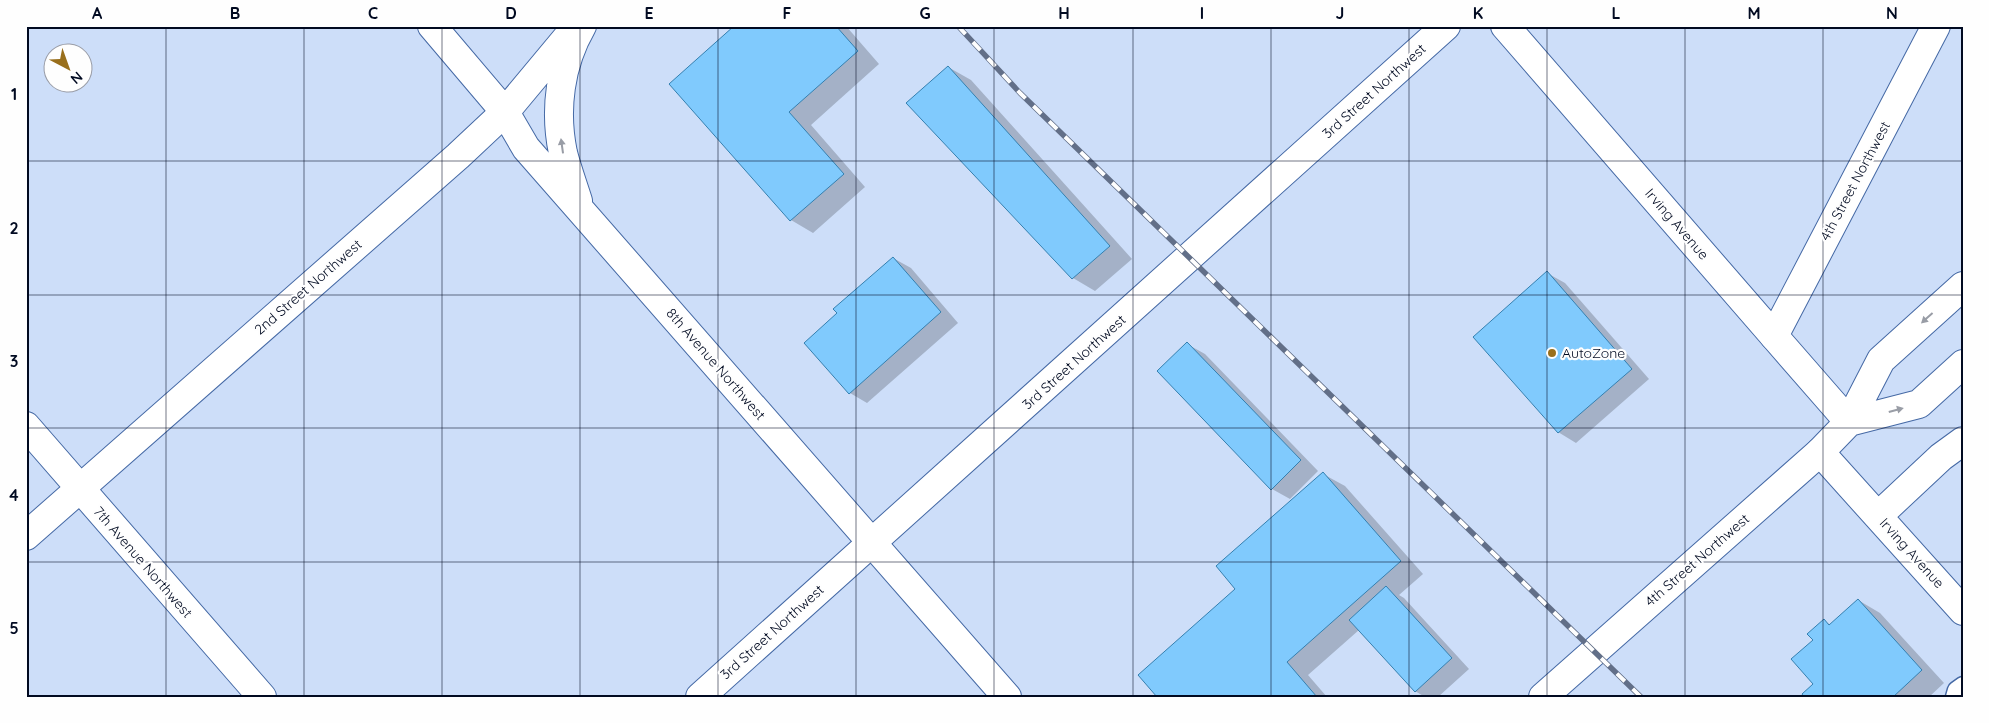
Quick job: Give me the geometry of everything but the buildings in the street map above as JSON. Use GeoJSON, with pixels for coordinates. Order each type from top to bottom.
{"type":"FeatureCollection","features":[{"type":"Feature","properties":{"kind":"street","name":"8th Avenue Northwest"},"geometry":{"type":"LineString","coordinates":[[432,26],[505,112],[526,148],[1007,697]]}},
{"type":"Feature","properties":{"kind":"street","name":"2nd Street Northwest"},"geometry":{"type":"LineString","coordinates":[[26,536],[458,156],[505,112],[577,26]]}},
{"type":"Feature","properties":{"kind":"street"},"geometry":{"type":"LineString","coordinates":[[580,210],[563,153],[559,121],[564,71],[571,45],[582,26]]}},
{"type":"Feature","properties":{"kind":"street","name":"3rd Street Northwest"},"geometry":{"type":"LineString","coordinates":[[700,697],[1446,26]]}},
{"type":"Feature","properties":{"kind":"street","name":"Irving Avenue"},"geometry":{"type":"LineString","coordinates":[[1505,26],[1849,422]]}},
{"type":"Feature","properties":{"kind":"street","name":"4th Street Northwest"},"geometry":{"type":"LineString","coordinates":[[1774,336],[1936,26]]}},
{"type":"Feature","properties":{"kind":"street"},"geometry":{"type":"LineString","coordinates":[[1849,422],[1881,360],[1963,286]]}},
{"type":"Feature","properties":{"kind":"street"},"geometry":{"type":"LineString","coordinates":[[1849,422],[1919,404],[1963,364]]}},
{"type":"Feature","properties":{"kind":"street","name":"4th Street Northwest"},"geometry":{"type":"LineString","coordinates":[[1542,697],[1820,452],[1849,422]]}},
{"type":"Feature","properties":{"kind":"street","name":"7th Avenue Northwest"},"geometry":{"type":"LineString","coordinates":[[26,426],[262,697]]}},
{"type":"Feature","properties":{"kind":"street"},"geometry":{"type":"LineString","coordinates":[[1878,516],[1941,457],[1963,441]]}},
{"type":"Feature","properties":{"kind":"street","name":"Irving Avenue"},"geometry":{"type":"LineString","coordinates":[[1820,452],[1963,611]]}},
{"type":"Feature","properties":{"kind":"lane"},"geometry":{"type":"LineString","coordinates":[[1954,697],[1956,690],[1963,685]]}},
{"type":"Feature","properties":{"kind":"railway"},"geometry":{"type":"LineString","coordinates":[[958,26],[1020,93],[1641,697]]}},
{"type":"Feature","properties":{"kind":"place","name":"AutoZone"},"geometry":{"type":"Point","coordinates":[1552,353]}}]}
